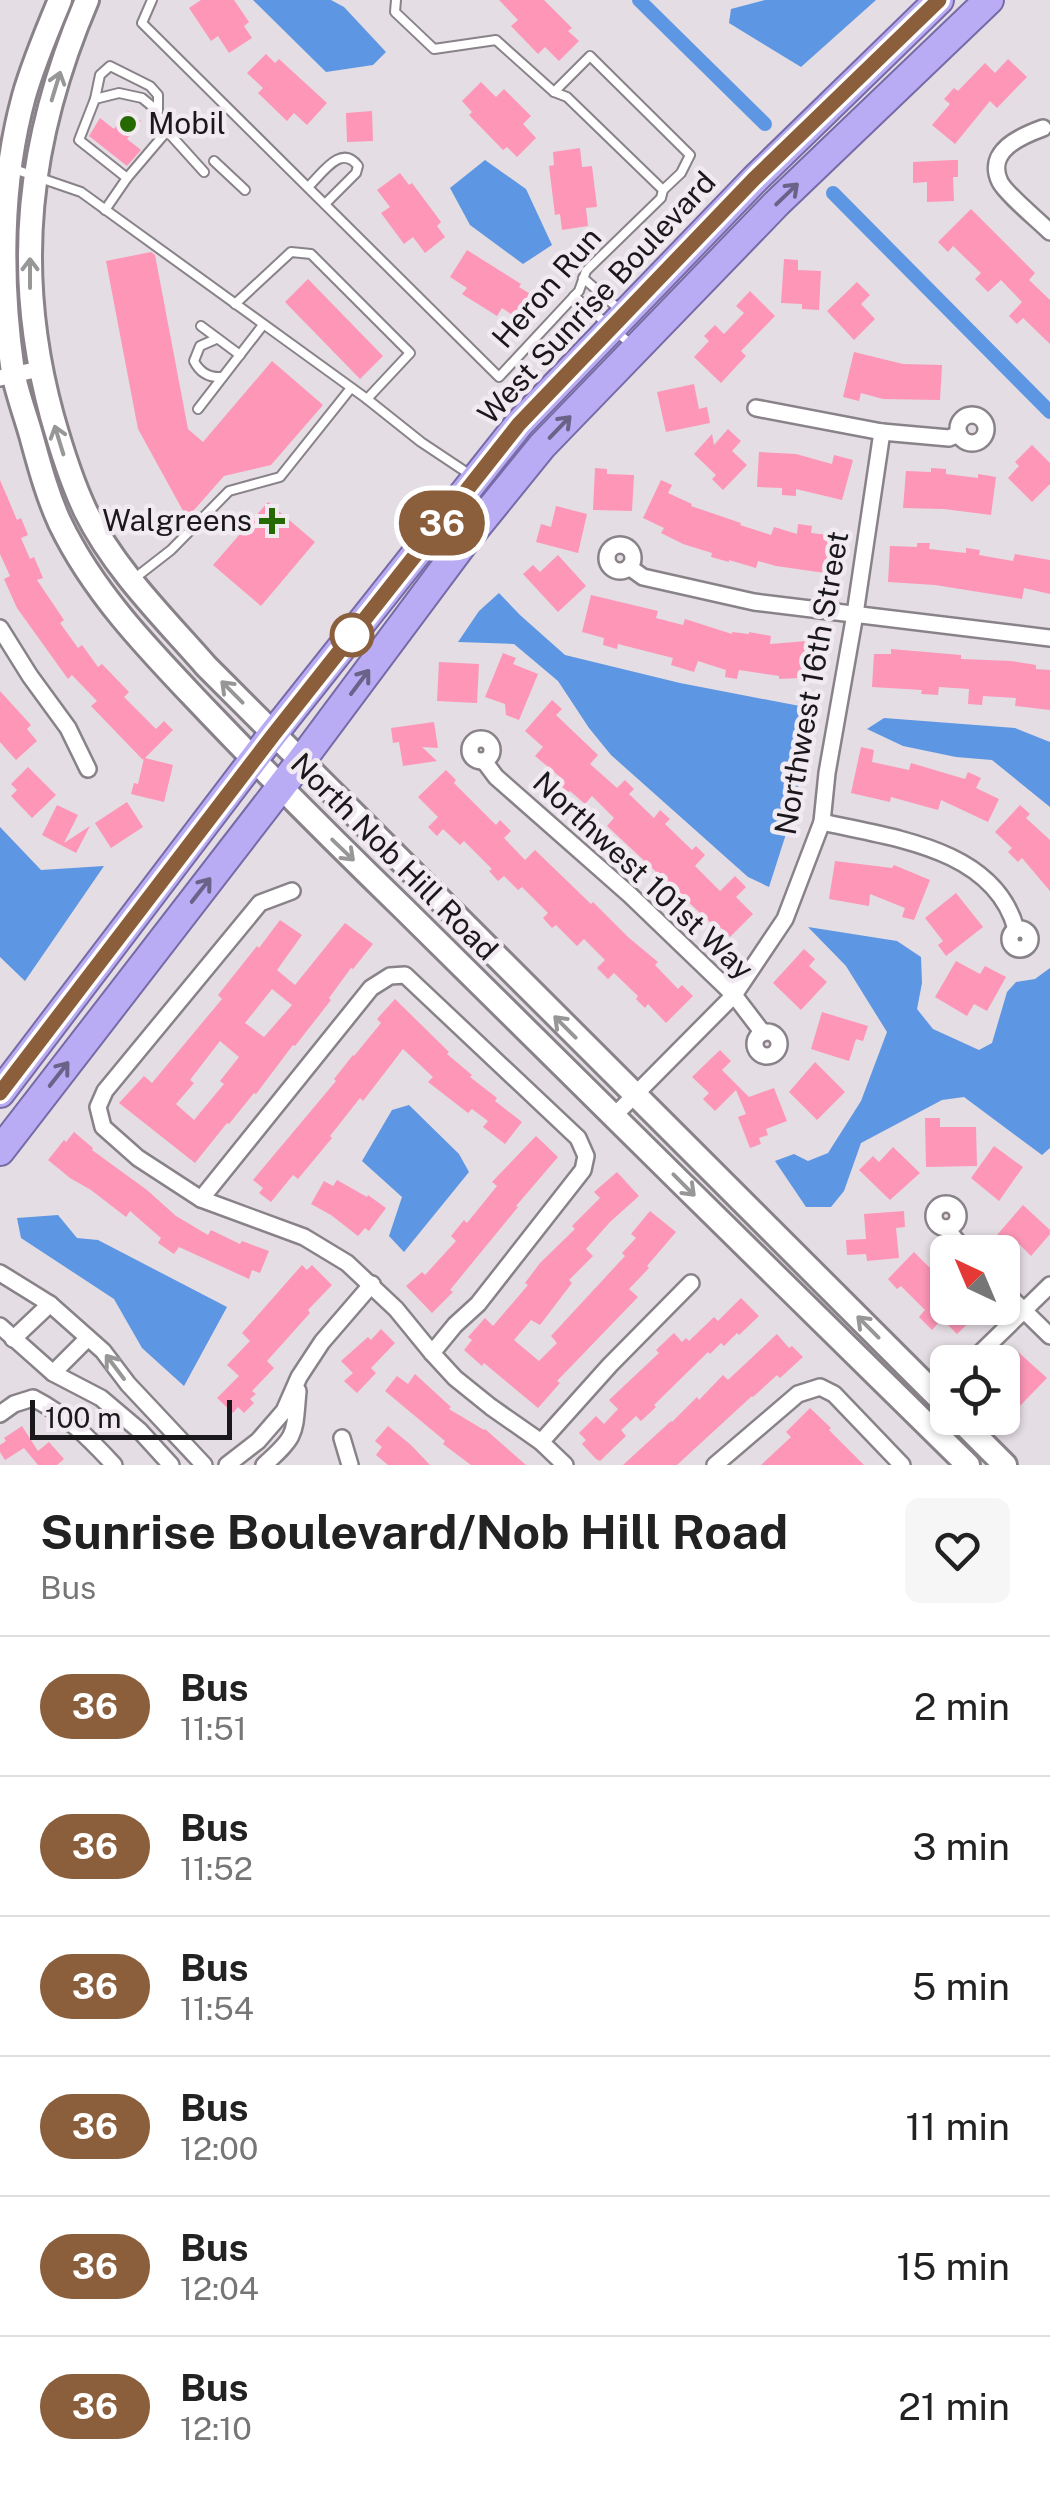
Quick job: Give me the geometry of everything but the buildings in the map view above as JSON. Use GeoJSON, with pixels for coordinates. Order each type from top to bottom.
{"type":"FeatureCollection","features":[{"type":"Feature","properties":{"kind":"highway","name":"West Sunrise Boulevard"},"geometry":{"type":"LineString","coordinates":[[0,1093],[274,734],[519,424],[754,179],[939,0]]}},
{"type":"Feature","properties":{"kind":"highway","name":"West Sunrise Boulevard"},"geometry":{"type":"LineString","coordinates":[[0,1151],[301,761],[465,540],[531,459],[778,203],[990,0]]}},
{"type":"Feature","properties":{"kind":"main road","name":"North Nob Hill Road"},"geometry":{"type":"LineString","coordinates":[[60,0],[24,97],[4,211],[2,293],[7,377],[60,522],[84,565],[143,644],[280,787],[968,1465]]}},
{"type":"Feature","properties":{"kind":"main road","name":"North Nob Hill Road"},"geometry":{"type":"LineString","coordinates":[[87,0],[68,44],[34,176],[30,292],[39,369],[61,447],[85,510],[107,547],[206,666],[635,1096],[930,1382]]}},
{"type":"Feature","properties":{"kind":"main road"},"geometry":{"type":"LineString","coordinates":[[975,1435],[1005,1465]]}},
{"type":"Feature","properties":{"kind":"street"},"geometry":{"type":"LineString","coordinates":[[1043,128],[1016,138],[1004,149],[997,166],[1000,183],[1050,232]]}},
{"type":"Feature","properties":{"kind":"street"},"geometry":{"type":"LineString","coordinates":[[7,377],[39,369]]}},
{"type":"Feature","properties":{"kind":"street"},"geometry":{"type":"LineString","coordinates":[[756,408],[882,432],[949,438],[959,434]]}},
{"type":"Feature","properties":{"kind":"street","name":"Northwest 16th Street"},"geometry":{"type":"LineString","coordinates":[[616,1115],[734,995],[785,919],[822,822],[882,432]]}},
{"type":"Feature","properties":{"kind":"street"},"geometry":{"type":"LineString","coordinates":[[629,567],[643,576],[754,602],[1050,638]]}},
{"type":"Feature","properties":{"kind":"street"},"geometry":{"type":"LineString","coordinates":[[0,628],[68,728],[88,769]]}},
{"type":"Feature","properties":{"kind":"street","name":"Northwest 101st Way"},"geometry":{"type":"LineString","coordinates":[[484,760],[496,777],[630,895],[734,995],[762,1033]]}},
{"type":"Feature","properties":{"kind":"street"},"geometry":{"type":"LineString","coordinates":[[822,822],[905,840],[961,860],[988,882],[1011,912],[1016,930]]}},
{"type":"Feature","properties":{"kind":"street"},"geometry":{"type":"LineString","coordinates":[[292,891],[260,902],[104,1091],[98,1107],[103,1127],[138,1158],[201,1199],[304,1237],[348,1263],[396,1308],[455,1378],[541,1442],[565,1465]]}},
{"type":"Feature","properties":{"kind":"street"},"geometry":{"type":"LineString","coordinates":[[201,1199],[371,988],[390,976],[405,975],[578,1138],[586,1156],[584,1170],[478,1304],[432,1354]]}},
{"type":"Feature","properties":{"kind":"street"},"geometry":{"type":"LineString","coordinates":[[946,1228],[952,1235]]}},
{"type":"Feature","properties":{"kind":"street"},"geometry":{"type":"LineString","coordinates":[[0,1273],[50,1304],[103,1351],[128,1384],[204,1465]]}},
{"type":"Feature","properties":{"kind":"street"},"geometry":{"type":"LineString","coordinates":[[541,1442],[691,1283]]}},
{"type":"Feature","properties":{"kind":"street"},"geometry":{"type":"LineString","coordinates":[[227,1465],[258,1441],[284,1412],[299,1377],[322,1342],[372,1284]]}},
{"type":"Feature","properties":{"kind":"street"},"geometry":{"type":"LineString","coordinates":[[988,1345],[1050,1285]]}},
{"type":"Feature","properties":{"kind":"street"},"geometry":{"type":"LineString","coordinates":[[13,1340],[50,1304]]}},
{"type":"Feature","properties":{"kind":"street"},"geometry":{"type":"LineString","coordinates":[[1020,1306],[1050,1336]]}},
{"type":"Feature","properties":{"kind":"street"},"geometry":{"type":"LineString","coordinates":[[0,1326],[53,1373],[101,1398],[171,1465]]}},
{"type":"Feature","properties":{"kind":"street"},"geometry":{"type":"LineString","coordinates":[[53,1373],[88,1338]]}},
{"type":"Feature","properties":{"kind":"street"},"geometry":{"type":"LineString","coordinates":[[264,1465],[294,1433],[299,1377]]}},
{"type":"Feature","properties":{"kind":"street"},"geometry":{"type":"LineString","coordinates":[[716,1465],[798,1394],[820,1386],[834,1394],[902,1465]]}},
{"type":"Feature","properties":{"kind":"street"},"geometry":{"type":"LineString","coordinates":[[0,1414],[33,1398],[85,1433],[107,1463]]}},
{"type":"Feature","properties":{"kind":"street"},"geometry":{"type":"LineString","coordinates":[[917,1415],[930,1406]]}},
{"type":"Feature","properties":{"kind":"street"},"geometry":{"type":"LineString","coordinates":[[342,1438],[350,1465]]}},
{"type":"Feature","properties":{"kind":"lane","name":"Heron Run"},"geometry":{"type":"LineString","coordinates":[[152,0],[142,23],[499,376],[574,296],[586,271],[661,198],[690,155],[590,56],[554,92]]}},
{"type":"Feature","properties":{"kind":"lane"},"geometry":{"type":"LineString","coordinates":[[396,0],[394,12],[434,50],[496,40],[554,92],[568,97],[663,190]]}},
{"type":"Feature","properties":{"kind":"lane"},"geometry":{"type":"LineString","coordinates":[[127,178],[79,140],[100,76],[110,66],[150,86],[158,95],[158,115]]}},
{"type":"Feature","properties":{"kind":"lane"},"geometry":{"type":"LineString","coordinates":[[95,99],[119,93],[142,98],[204,172]]}},
{"type":"Feature","properties":{"kind":"lane"},"geometry":{"type":"LineString","coordinates":[[105,210],[167,131]]}},
{"type":"Feature","properties":{"kind":"lane"},"geometry":{"type":"LineString","coordinates":[[308,187],[338,157],[353,159],[358,166],[356,173],[324,204]]}},
{"type":"Feature","properties":{"kind":"lane"},"geometry":{"type":"LineString","coordinates":[[214,161],[246,190]]}},
{"type":"Feature","properties":{"kind":"lane"},"geometry":{"type":"LineString","coordinates":[[10,168],[81,192],[421,442],[476,478]]}},
{"type":"Feature","properties":{"kind":"lane"},"geometry":{"type":"LineString","coordinates":[[235,304],[291,252],[310,254],[410,353],[367,399]]}},
{"type":"Feature","properties":{"kind":"lane"},"geometry":{"type":"LineString","coordinates":[[583,278],[642,342]]}},
{"type":"Feature","properties":{"kind":"lane"},"geometry":{"type":"LineString","coordinates":[[574,296],[619,320],[642,342]]}},
{"type":"Feature","properties":{"kind":"lane"},"geometry":{"type":"LineString","coordinates":[[198,410],[263,325]]}},
{"type":"Feature","properties":{"kind":"lane"},"geometry":{"type":"LineString","coordinates":[[201,326],[240,356]]}},
{"type":"Feature","properties":{"kind":"lane"},"geometry":{"type":"LineString","coordinates":[[216,339],[200,346],[194,361],[203,373],[222,377]]}},
{"type":"Feature","properties":{"kind":"lane"},"geometry":{"type":"LineString","coordinates":[[132,581],[171,550],[229,492],[280,478],[350,388]]}},
{"type":"Feature","properties":{"kind":"water"},"geometry":{"type":"Polygon","coordinates":[[[253,0],[331,0],[344,7],[386,52],[373,65],[326,72],[253,0]]]}},
{"type":"Feature","properties":{"kind":"water"},"geometry":{"type":"Polygon","coordinates":[[[765,0],[876,0],[801,67],[729,23],[731,9],[765,0]]]}},
{"type":"Feature","properties":{"kind":"water"},"geometry":{"type":"Polygon","coordinates":[[[485,160],[526,189],[552,245],[523,264],[470,225],[450,188],[485,160]]]}},
{"type":"Feature","properties":{"kind":"water"},"geometry":{"type":"Polygon","coordinates":[[[499,593],[565,655],[680,683],[805,707],[811,716],[794,809],[769,887],[748,877],[611,755],[558,681],[514,644],[458,642],[479,611],[499,593]]]}},
{"type":"Feature","properties":{"kind":"water"},"geometry":{"type":"Polygon","coordinates":[[[884,718],[1015,728],[1050,742],[1050,807],[992,760],[903,746],[867,729],[884,718]]]}},
{"type":"Feature","properties":{"kind":"water"},"geometry":{"type":"Polygon","coordinates":[[[0,827],[41,870],[104,866],[25,981],[0,957],[0,827]]]}},
{"type":"Feature","properties":{"kind":"water"},"geometry":{"type":"Polygon","coordinates":[[[808,927],[897,941],[921,957],[917,1009],[933,1029],[979,1050],[992,1043],[1007,992],[1016,982],[1035,979],[1050,968],[1050,1148],[1042,1155],[964,1097],[942,1100],[861,1143],[844,1191],[831,1207],[806,1207],[775,1161],[794,1154],[808,1161],[828,1153],[861,1101],[887,1032],[846,966],[808,927]]]}},
{"type":"Feature","properties":{"kind":"water"},"geometry":{"type":"Polygon","coordinates":[[[409,1105],[459,1154],[469,1172],[404,1252],[389,1236],[402,1197],[362,1161],[392,1110],[409,1105]]]}},
{"type":"Feature","properties":{"kind":"water"},"geometry":{"type":"Polygon","coordinates":[[[58,1215],[77,1238],[98,1240],[227,1307],[184,1386],[142,1348],[114,1299],[21,1238],[17,1218],[58,1215]]]}},
{"type":"Feature","properties":{"kind":"waterway"},"geometry":{"type":"LineString","coordinates":[[639,0],[765,124]]}},
{"type":"Feature","properties":{"kind":"waterway"},"geometry":{"type":"LineString","coordinates":[[833,193],[1050,412]]}},
{"type":"Feature","properties":{"kind":"bus line","name":"36"},"geometry":{"type":"LineString","coordinates":[[0,1093],[274,734],[519,424],[754,179],[939,0]]}},
{"type":"Feature","properties":{"kind":"place","name":"Mobil"},"geometry":{"type":"Point","coordinates":[128,124]}},
{"type":"Feature","properties":{"kind":"place","name":"Walgreens"},"geometry":{"type":"Point","coordinates":[272,521]}}]}
